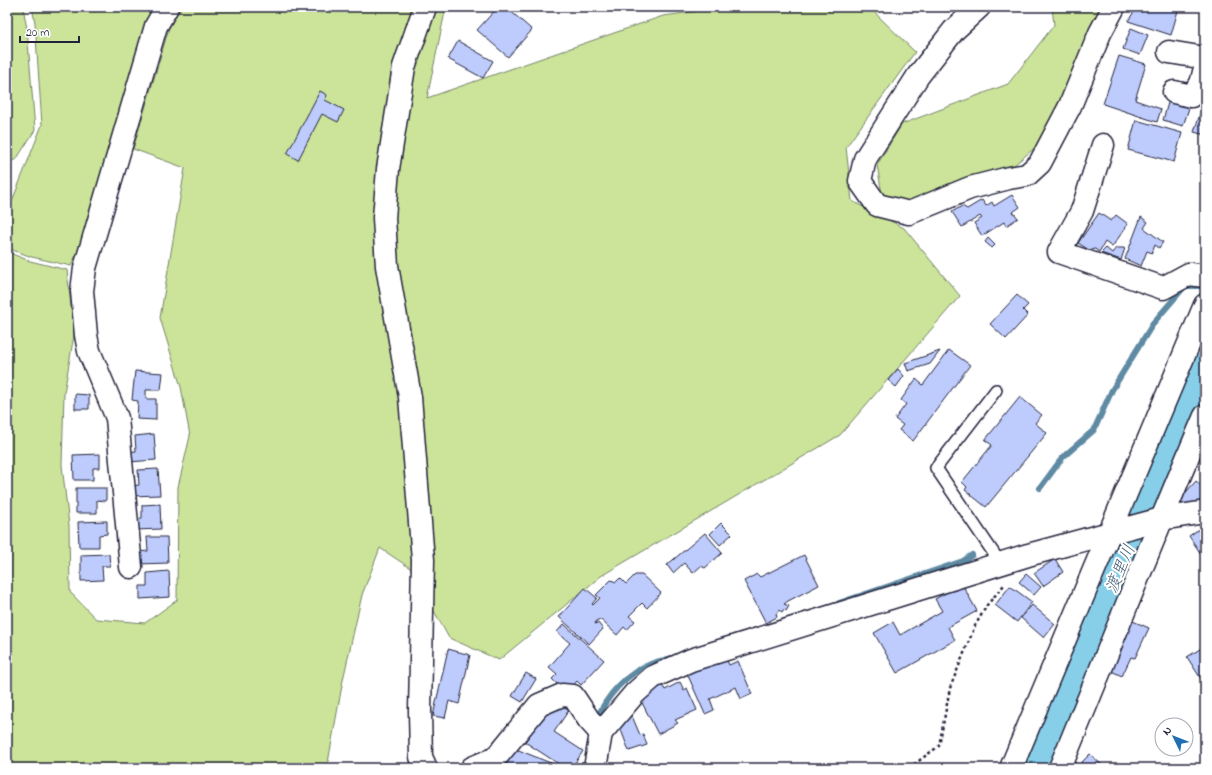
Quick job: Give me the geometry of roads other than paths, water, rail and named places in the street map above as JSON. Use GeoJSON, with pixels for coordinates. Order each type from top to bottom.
{"type":"FeatureCollection","features":[{"type":"Feature","properties":{"kind":"street"},"geometry":{"type":"LineString","coordinates":[[131,567],[117,418],[89,351],[82,291],[85,268],[156,26],[167,7]]}},
{"type":"Feature","properties":{"kind":"street"},"geometry":{"type":"LineString","coordinates":[[425,7],[404,66],[388,169],[384,218],[387,266],[410,396],[423,560],[420,711],[421,757],[426,768]]}},
{"type":"Feature","properties":{"kind":"street"},"geometry":{"type":"LineString","coordinates":[[979,7],[954,30],[918,76],[865,159],[860,181],[877,205],[910,213],[970,188],[1008,178],[1027,175],[1040,163],[1070,106],[1100,33],[1114,7]]}},
{"type":"Feature","properties":{"kind":"street"},"geometry":{"type":"LineString","coordinates":[[1169,52],[1205,58]]}},
{"type":"Feature","properties":{"kind":"street"},"geometry":{"type":"LineString","coordinates":[[1174,92],[1191,96],[1201,84],[1205,68]]}},
{"type":"Feature","properties":{"kind":"street"},"geometry":{"type":"LineString","coordinates":[[1103,145],[1082,211],[1059,252],[1163,288],[1189,274],[1205,276]]}},
{"type":"Feature","properties":{"kind":"street"},"geometry":{"type":"LineString","coordinates":[[1011,768],[1205,305]]}},
{"type":"Feature","properties":{"kind":"street"},"geometry":{"type":"LineString","coordinates":[[1060,768],[1161,519],[1205,416]]}},
{"type":"Feature","properties":{"kind":"street"},"geometry":{"type":"LineString","coordinates":[[595,726],[636,693],[653,677],[691,660],[1003,573],[1109,533],[1161,519],[1205,512]]}},
{"type":"Feature","properties":{"kind":"street"},"geometry":{"type":"LineString","coordinates":[[472,768],[491,760],[498,755],[539,705],[562,696],[573,696],[595,726],[595,768]]}},
{"type":"Feature","properties":{"kind":"lane"},"geometry":{"type":"LineString","coordinates":[[996,390],[936,468],[1003,573]]}},
{"type":"Feature","properties":{"kind":"waterway"},"geometry":{"type":"LineString","coordinates":[[1040,488],[1063,457],[1094,430],[1112,390],[1154,322],[1185,286],[1200,286]]}},
{"type":"Feature","properties":{"kind":"waterway","name":"渡里川"},"geometry":{"type":"LineString","coordinates":[[1038,768],[1205,371]]}},
{"type":"Feature","properties":{"kind":"waterway"},"geometry":{"type":"LineString","coordinates":[[839,603],[963,561],[972,555]]}},
{"type":"Feature","properties":{"kind":"waterway"},"geometry":{"type":"LineString","coordinates":[[596,721],[611,694],[626,679],[643,667],[671,658]]}}]}
